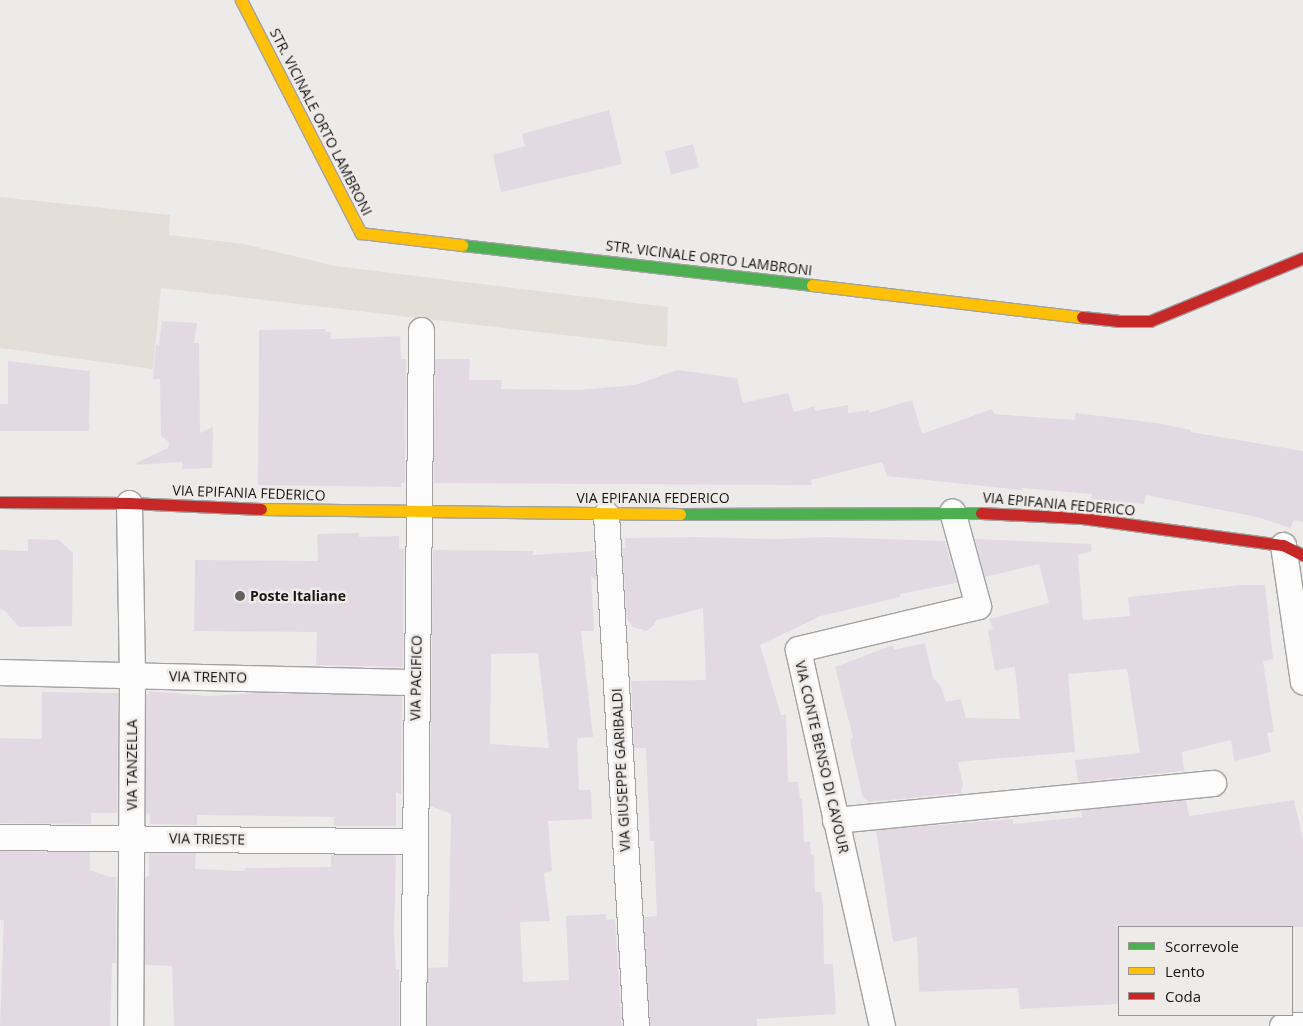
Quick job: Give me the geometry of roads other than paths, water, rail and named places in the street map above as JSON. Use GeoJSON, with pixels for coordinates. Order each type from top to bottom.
{"type":"FeatureCollection","features":[{"type":"Feature","properties":{"kind":"main road","name":"STR. VICINALE ORTO LAMBRONI"},"geometry":{"type":"LineString","coordinates":[[241,0],[361,233],[1118,321],[1150,321],[1303,258]]}},
{"type":"Feature","properties":{"kind":"main road","name":"VIA EPIFANIA FEDERICO"},"geometry":{"type":"LineString","coordinates":[[0,502],[129,503],[310,511],[606,514],[952,511],[1082,518],[1293,550]]}},
{"type":"Feature","properties":{"kind":"street","name":"VIA PACIFICO"},"geometry":{"type":"LineString","coordinates":[[412,1026],[421,330]]}},
{"type":"Feature","properties":{"kind":"street","name":"VIA TANZELLA"},"geometry":{"type":"LineString","coordinates":[[129,503],[132,675],[130,1026]]}},
{"type":"Feature","properties":{"kind":"street","name":"VIA CONTE BENSO DI CAVOUR"},"geometry":{"type":"LineString","coordinates":[[882,1026],[798,649],[978,606],[952,511]]}},
{"type":"Feature","properties":{"kind":"street","name":"VIA GIUSEPPE GARIBALDI"},"geometry":{"type":"LineString","coordinates":[[606,514],[636,1026]]}},
{"type":"Feature","properties":{"kind":"street"},"geometry":{"type":"LineString","coordinates":[[1293,550],[1303,682]]}},
{"type":"Feature","properties":{"kind":"street","name":"VIA TRENTO"},"geometry":{"type":"LineString","coordinates":[[0,672],[416,682]]}},
{"type":"Feature","properties":{"kind":"street"},"geometry":{"type":"LineString","coordinates":[[835,820],[1213,783]]}},
{"type":"Feature","properties":{"kind":"street","name":"VIA TRIESTE"},"geometry":{"type":"LineString","coordinates":[[0,837],[413,841]]}},
{"type":"Feature","properties":{"kind":"street"},"geometry":{"type":"LineString","coordinates":[[1282,1026],[1303,1025]]}},
{"type":"Feature","properties":{"kind":"place","name":"Poste Italiane"},"geometry":{"type":"Point","coordinates":[240,596]}}]}
